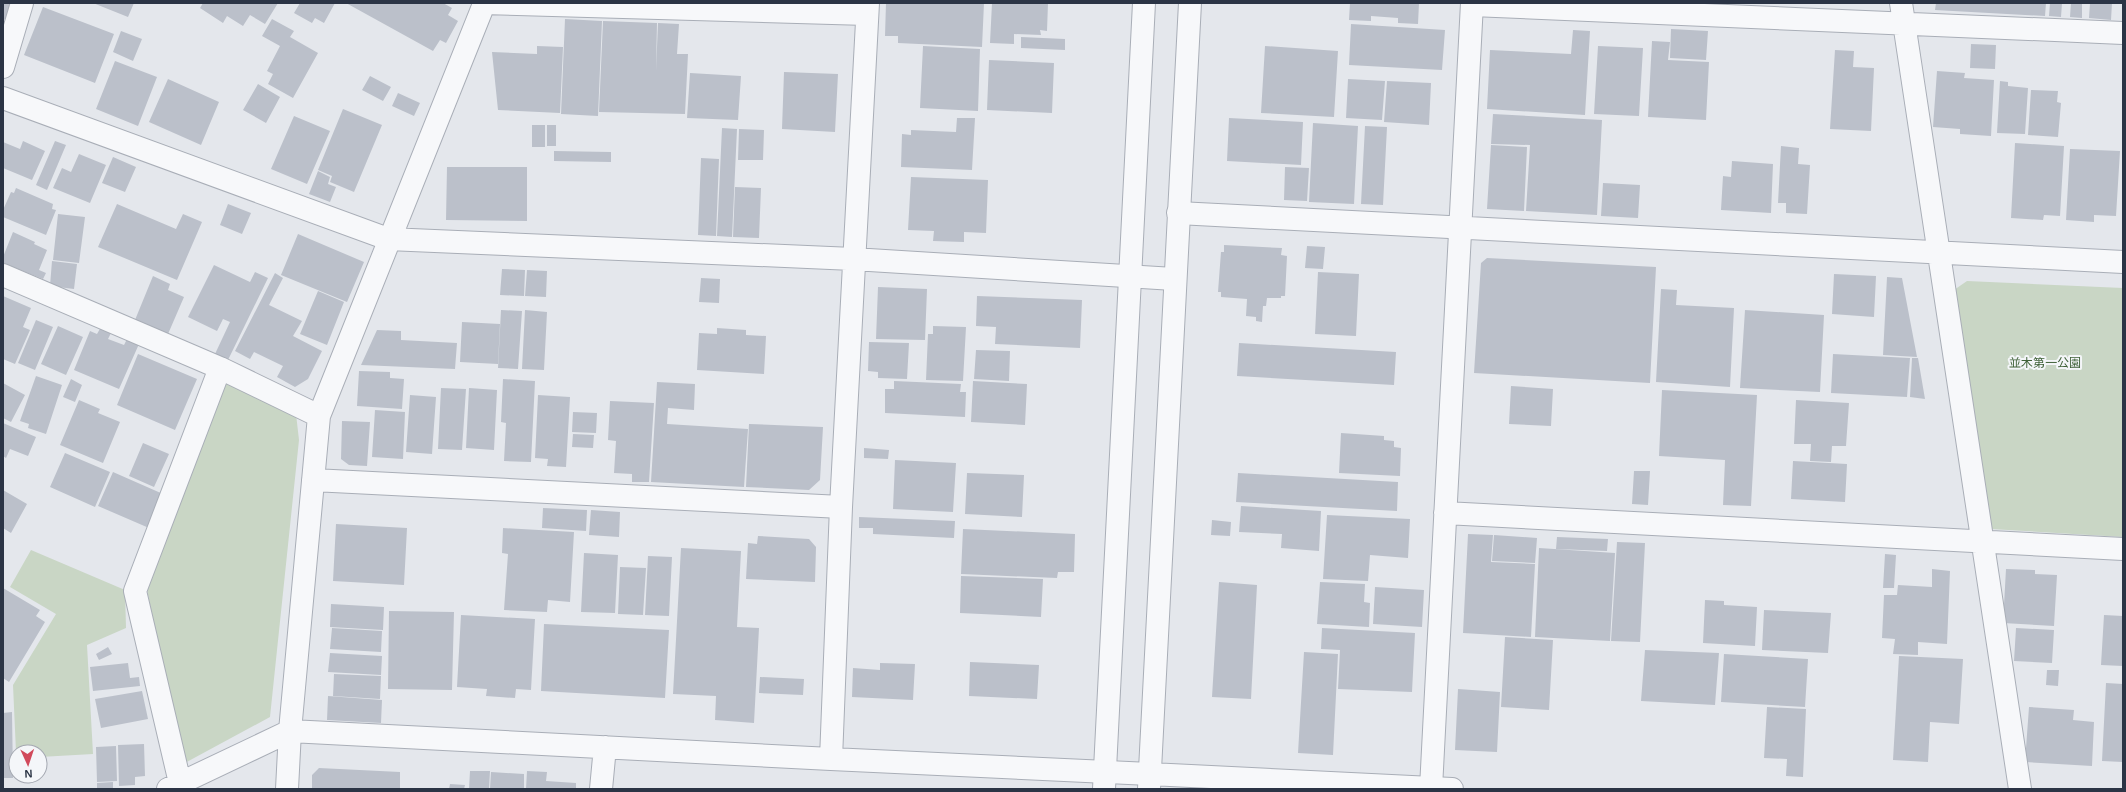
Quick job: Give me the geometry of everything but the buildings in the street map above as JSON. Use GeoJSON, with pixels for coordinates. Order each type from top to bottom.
{"type":"FeatureCollection","features":[{"type":"Feature","properties":{"kind":"street"},"geometry":{"type":"LineString","coordinates":[[3,66],[22,3]]}},
{"type":"Feature","properties":{"kind":"street"},"geometry":{"type":"LineString","coordinates":[[1104,780],[1144,3]]}},
{"type":"Feature","properties":{"kind":"street"},"geometry":{"type":"LineString","coordinates":[[1150,781],[1174,279],[1190,3]]}},
{"type":"Feature","properties":{"kind":"street"},"geometry":{"type":"LineString","coordinates":[[286,789],[319,416],[483,4],[867,8],[841,507],[831,759]]}},
{"type":"Feature","properties":{"kind":"street"},"geometry":{"type":"LineString","coordinates":[[1431,788],[1472,4],[1902,13],[2123,33]]}},
{"type":"Feature","properties":{"kind":"street"},"geometry":{"type":"LineString","coordinates":[[1902,13],[2020,789]]}},
{"type":"Feature","properties":{"kind":"street"},"geometry":{"type":"LineString","coordinates":[[3,98],[388,240],[853,259],[1174,279]]}},
{"type":"Feature","properties":{"kind":"street"},"geometry":{"type":"LineString","coordinates":[[1178,213],[2123,262]]}},
{"type":"Feature","properties":{"kind":"street"},"geometry":{"type":"LineString","coordinates":[[3,275],[220,368],[319,416]]}},
{"type":"Feature","properties":{"kind":"street"},"geometry":{"type":"LineString","coordinates":[[220,368],[135,591],[174,786],[290,731],[831,759],[1104,780],[1452,789]]}},
{"type":"Feature","properties":{"kind":"street"},"geometry":{"type":"LineString","coordinates":[[313,480],[841,507]]}},
{"type":"Feature","properties":{"kind":"street"},"geometry":{"type":"LineString","coordinates":[[1445,513],[2123,548]]}},
{"type":"Feature","properties":{"kind":"street"},"geometry":{"type":"LineString","coordinates":[[601,789],[605,747]]}},
{"type":"Feature","properties":{"kind":"green space","name":"並木第一公園"},"geometry":{"type":"Polygon","coordinates":[[[1967,281],[2123,288],[2123,537],[1991,529],[1954,290],[1967,281]]]}},
{"type":"Feature","properties":{"kind":"green space"},"geometry":{"type":"Polygon","coordinates":[[[226,381],[296,414],[299,440],[270,717],[183,764],[147,590],[226,381]]]}},
{"type":"Feature","properties":{"kind":"green space"},"geometry":{"type":"Polygon","coordinates":[[[31,550],[125,590],[126,628],[87,645],[93,754],[48,757],[48,744],[16,744],[13,685],[56,614],[10,587],[31,550]]]}}]}
